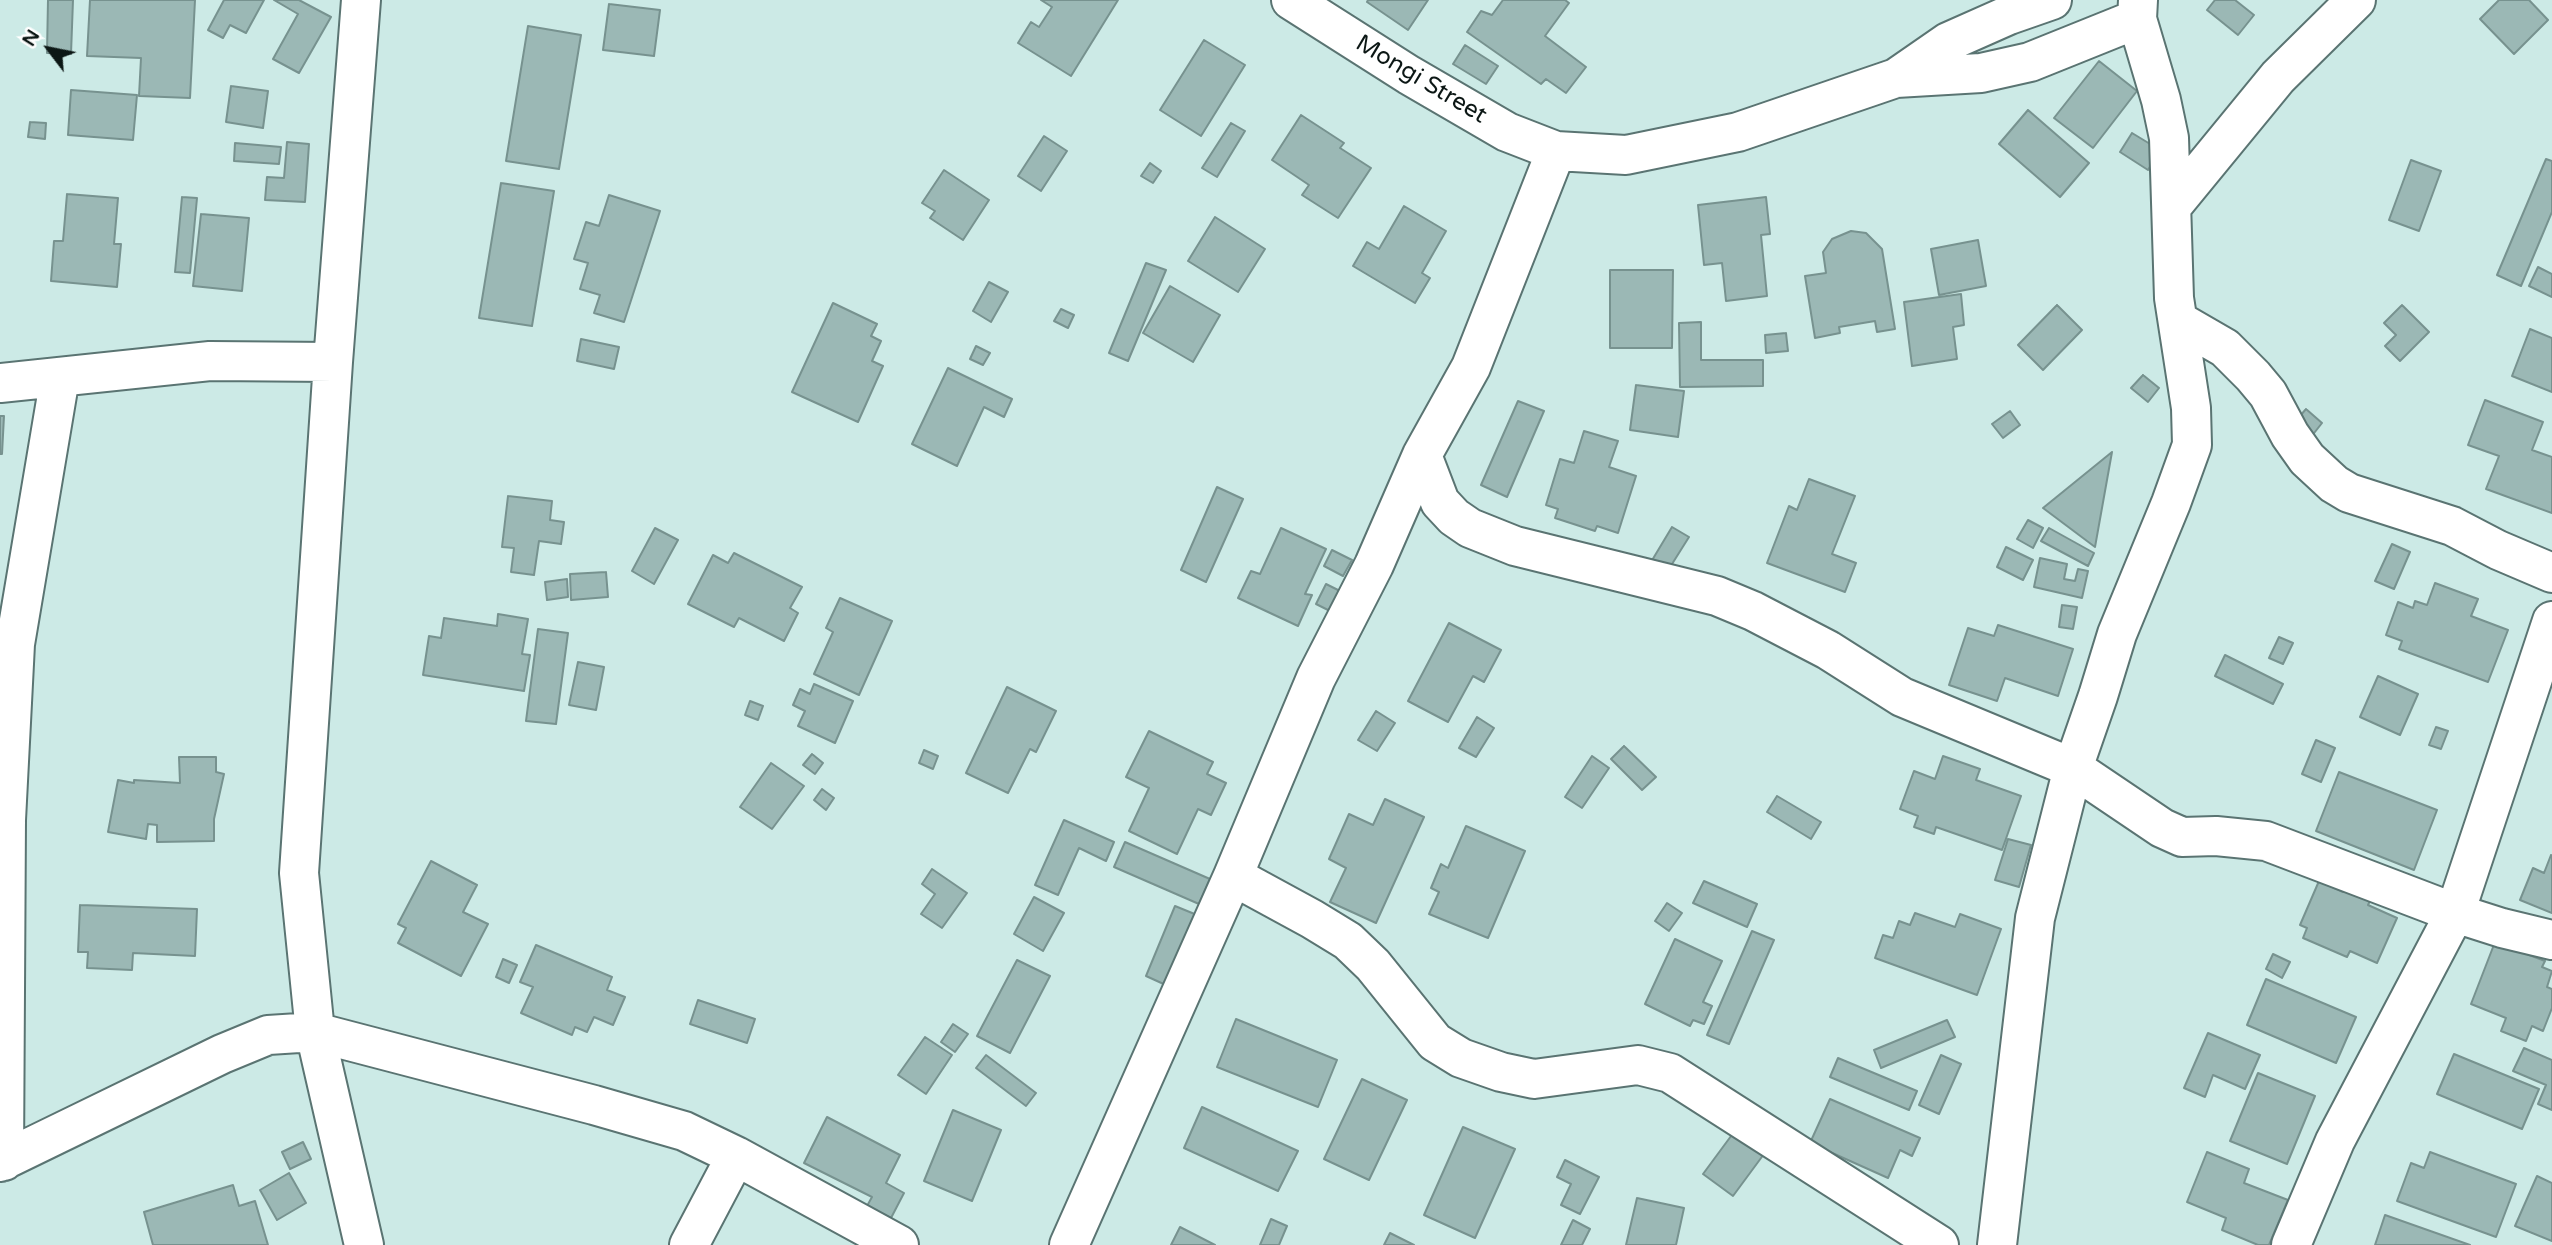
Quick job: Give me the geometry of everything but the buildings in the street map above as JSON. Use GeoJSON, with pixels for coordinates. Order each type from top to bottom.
{"type":"FeatureCollection","features":[{"type":"Feature","properties":{"kind":"street"},"geometry":{"type":"LineString","coordinates":[[361,0],[333,362],[299,873],[315,1032],[364,1245]]}},
{"type":"Feature","properties":{"kind":"street","name":"Mongi Street"},"geometry":{"type":"LineString","coordinates":[[1291,0],[1409,75],[1507,132],[1556,151],[1626,155],[1738,132],[1896,78]]}},
{"type":"Feature","properties":{"kind":"street"},"geometry":{"type":"LineString","coordinates":[[1896,78],[1948,41],[2052,0]]}},
{"type":"Feature","properties":{"kind":"street"},"geometry":{"type":"LineString","coordinates":[[2173,205],[2278,77],[2356,0]]}},
{"type":"Feature","properties":{"kind":"street"},"geometry":{"type":"LineString","coordinates":[[1896,78],[1981,73],[2030,62],[2138,10],[2169,138],[2174,298],[2192,408],[2192,445],[2117,634],[2073,768],[2035,918],[1997,1245]]}},
{"type":"Feature","properties":{"kind":"street"},"geometry":{"type":"LineString","coordinates":[[1069,1245],[1233,876],[1316,678],[1374,565],[1422,455],[1471,366],[1556,151]]}},
{"type":"Feature","properties":{"kind":"street"},"geometry":{"type":"LineString","coordinates":[[2180,322],[2225,348],[2253,376],[2268,394],[2306,459],[2334,484],[2349,492],[2452,526],[2498,550],[2552,573]]}},
{"type":"Feature","properties":{"kind":"street"},"geometry":{"type":"LineString","coordinates":[[0,383],[210,361],[333,362]]}},
{"type":"Feature","properties":{"kind":"street"},"geometry":{"type":"LineString","coordinates":[[60,377],[15,644],[6,820],[2,1161],[222,1054],[268,1035],[315,1032],[684,1131],[736,1156],[899,1245]]}},
{"type":"Feature","properties":{"kind":"street"},"geometry":{"type":"LineString","coordinates":[[1422,455],[1440,502],[1454,517],[1470,528],[1534,551],[1717,596],[1741,606],[1828,650],[1902,697],[2073,768],[2162,828],[2182,836],[2266,841],[2455,913],[2552,940]]}},
{"type":"Feature","properties":{"kind":"street"},"geometry":{"type":"LineString","coordinates":[[2291,1245],[2336,1141],[2455,913],[2552,621]]}},
{"type":"Feature","properties":{"kind":"street"},"geometry":{"type":"LineString","coordinates":[[1233,876],[1348,941],[1373,965],[1435,1042],[1461,1058],[1502,1072],[1534,1079],[1638,1065],[1670,1073],[1939,1245]]}},
{"type":"Feature","properties":{"kind":"street"},"geometry":{"type":"LineString","coordinates":[[689,1245],[736,1156]]}}]}
